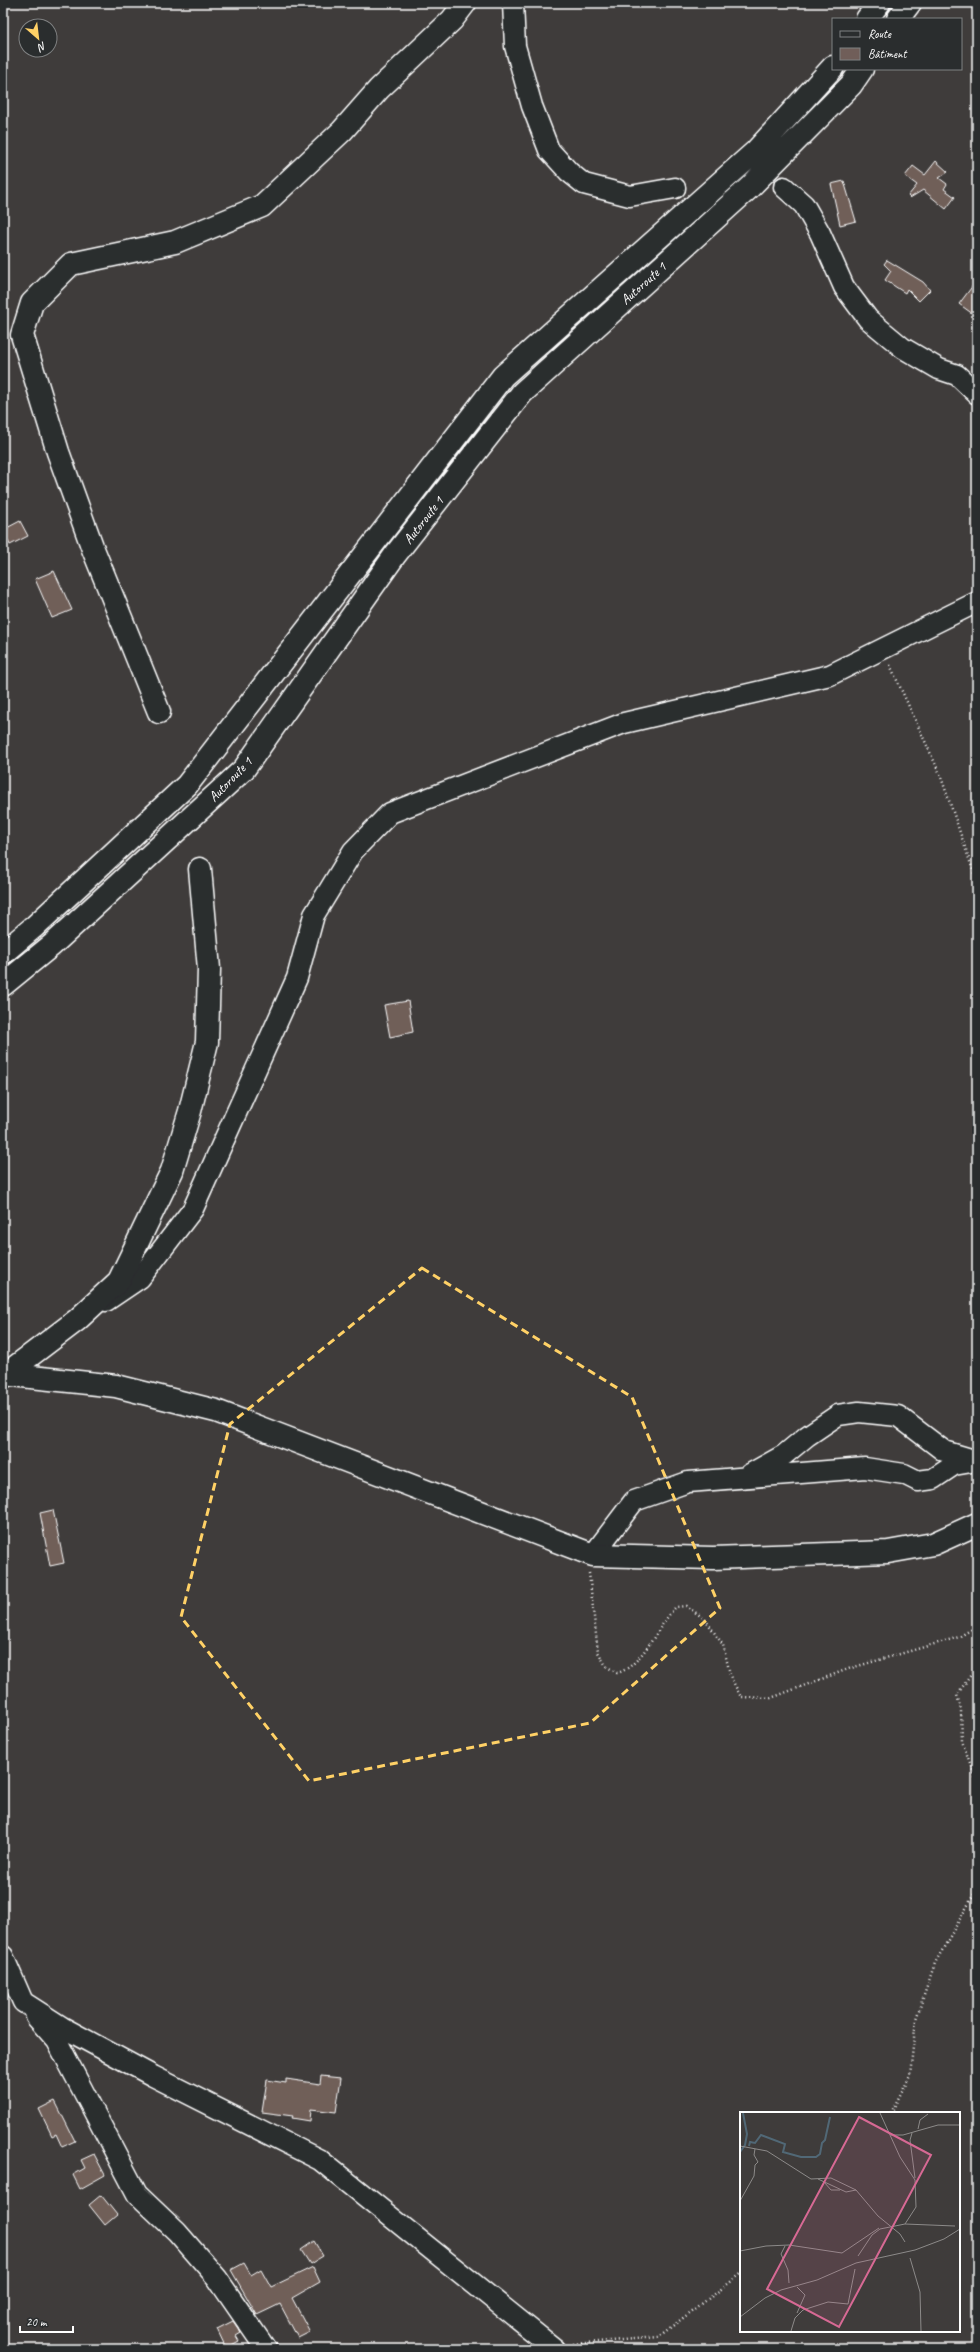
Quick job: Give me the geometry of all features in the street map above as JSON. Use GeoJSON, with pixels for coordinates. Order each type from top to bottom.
{"type":"FeatureCollection","features":[{"type":"Feature","properties":{"kind":"street"},"geometry":{"type":"LineString","coordinates":[[159,712],[93,549],[58,452],[22,335],[32,303],[71,264],[175,242],[262,206],[342,131],[379,89],[452,20],[465,3]]}},
{"type":"Feature","properties":{"kind":"street"},"geometry":{"type":"LineString","coordinates":[[513,3],[515,46],[532,106],[549,150],[569,172],[584,184],[630,196],[675,188]]}},
{"type":"Feature","properties":{"kind":"street"},"geometry":{"type":"LineString","coordinates":[[868,18],[878,3]]}},
{"type":"Feature","properties":{"kind":"street"},"geometry":{"type":"LineString","coordinates":[[899,18],[910,3]]}},
{"type":"Feature","properties":{"kind":"street","name":"Autoroute 1"},"geometry":{"type":"LineString","coordinates":[[3,953],[35,926],[187,785],[503,376],[756,151],[832,68]]}},
{"type":"Feature","properties":{"kind":"street","name":"Autoroute 1"},"geometry":{"type":"LineString","coordinates":[[3,985],[52,945],[244,769],[395,555],[522,393],[749,188],[851,85],[861,70]]}},
{"type":"Feature","properties":{"kind":"street"},"geometry":{"type":"LineString","coordinates":[[784,187],[804,205],[820,232],[844,287],[868,319],[909,351],[939,369],[957,375],[977,394]]}},
{"type":"Feature","properties":{"kind":"street"},"geometry":{"type":"LineString","coordinates":[[4,1375],[77,1320],[140,1278],[193,1209],[297,978],[314,915],[353,851],[390,813],[624,723],[830,675],[977,602]]}},
{"type":"Feature","properties":{"kind":"street"},"geometry":{"type":"LineString","coordinates":[[77,1320],[119,1281],[172,1171],[190,1111],[207,1042],[209,969],[200,869]]}},
{"type":"Feature","properties":{"kind":"street"},"geometry":{"type":"LineString","coordinates":[[4,1375],[116,1386],[216,1411],[594,1555],[713,1558],[888,1552],[933,1544],[977,1524]]}},
{"type":"Feature","properties":{"kind":"street"},"geometry":{"type":"LineString","coordinates":[[745,1478],[784,1455],[807,1436],[838,1415],[860,1412],[898,1416],[944,1451],[976,1461]]}},
{"type":"Feature","properties":{"kind":"street"},"geometry":{"type":"LineString","coordinates":[[594,1555],[634,1501],[688,1482],[865,1468],[904,1474],[918,1481],[934,1479],[954,1465],[976,1461]]}},
{"type":"Feature","properties":{"kind":"street"},"geometry":{"type":"LineString","coordinates":[[3,1956],[23,2002],[57,2041],[137,2194],[177,2232],[216,2278],[266,2349]]}},
{"type":"Feature","properties":{"kind":"street"},"geometry":{"type":"LineString","coordinates":[[23,2002],[62,2027],[153,2076],[320,2160],[549,2345]]}},
{"type":"Feature","properties":{"kind":"path"},"geometry":{"type":"LineString","coordinates":[[882,648],[940,774],[977,882]]}},
{"type":"Feature","properties":{"kind":"path"},"geometry":{"type":"LineString","coordinates":[[594,1555],[588,1568],[594,1626],[598,1652],[606,1666],[617,1673],[627,1670],[651,1641],[667,1616],[676,1607],[686,1606],[705,1619],[723,1645],[731,1678],[741,1697],[771,1698],[851,1668],[959,1637],[977,1626]]}},
{"type":"Feature","properties":{"kind":"path"},"geometry":{"type":"LineString","coordinates":[[977,1666],[957,1694],[961,1710],[962,1741],[977,1782]]}},
{"type":"Feature","properties":{"kind":"path"},"geometry":{"type":"LineString","coordinates":[[892,2112],[910,2075],[916,2019],[935,1963],[977,1889]]}},
{"type":"Feature","properties":{"kind":"path"},"geometry":{"type":"LineString","coordinates":[[549,2345],[577,2345],[658,2337],[740,2275]]}},
{"type":"Feature","properties":{"kind":"highlighted area"},"geometry":{"type":"Polygon","coordinates":[[[422,1268],[632,1397],[720,1608],[590,1723],[309,1781],[181,1617],[230,1424],[422,1268]]]}},
{"type":"Feature","properties":{"kind":"building"},"geometry":{"type":"Polygon","coordinates":[[[936,161],[948,172],[939,178],[947,184],[944,189],[955,197],[946,209],[923,190],[910,198],[908,196],[917,185],[905,176],[913,166],[925,175],[936,161]]]}},
{"type":"Feature","properties":{"kind":"building"},"geometry":{"type":"Polygon","coordinates":[[[844,181],[856,221],[840,225],[831,184],[844,181]]]}},
{"type":"Feature","properties":{"kind":"building"},"geometry":{"type":"Polygon","coordinates":[[[887,260],[923,282],[930,290],[919,301],[907,289],[905,293],[885,280],[891,271],[884,264],[887,260]]]}},
{"type":"Feature","properties":{"kind":"building"},"geometry":{"type":"Polygon","coordinates":[[[977,280],[977,317],[959,304],[977,280]]]}},
{"type":"Feature","properties":{"kind":"building"},"geometry":{"type":"Polygon","coordinates":[[[20,521],[28,536],[10,545],[3,530],[20,521]]]}},
{"type":"Feature","properties":{"kind":"building"},"geometry":{"type":"Polygon","coordinates":[[[54,571],[72,610],[52,618],[35,579],[54,571]]]}},
{"type":"Feature","properties":{"kind":"building"},"geometry":{"type":"Polygon","coordinates":[[[408,1001],[413,1032],[390,1037],[384,1005],[408,1001]]]}},
{"type":"Feature","properties":{"kind":"building"},"geometry":{"type":"Polygon","coordinates":[[[53,1510],[64,1563],[50,1566],[40,1513],[53,1510]]]}},
{"type":"Feature","properties":{"kind":"building"},"geometry":{"type":"Polygon","coordinates":[[[321,2076],[341,2078],[336,2112],[311,2109],[310,2121],[292,2118],[293,2116],[262,2112],[267,2080],[286,2083],[286,2079],[320,2084],[321,2076]]]}},
{"type":"Feature","properties":{"kind":"building"},"geometry":{"type":"Polygon","coordinates":[[[55,2101],[75,2141],[62,2147],[56,2134],[52,2136],[39,2109],[55,2101]]]}},
{"type":"Feature","properties":{"kind":"building"},"geometry":{"type":"Polygon","coordinates":[[[94,2154],[105,2175],[80,2189],[73,2175],[85,2168],[81,2160],[94,2154]]]}},
{"type":"Feature","properties":{"kind":"building"},"geometry":{"type":"Polygon","coordinates":[[[101,2195],[117,2215],[105,2225],[89,2205],[101,2195]]]}},
{"type":"Feature","properties":{"kind":"building"},"geometry":{"type":"Polygon","coordinates":[[[314,2241],[323,2256],[310,2264],[301,2250],[314,2241]]]}},
{"type":"Feature","properties":{"kind":"building"},"geometry":{"type":"Polygon","coordinates":[[[244,2263],[251,2275],[261,2269],[271,2287],[313,2267],[320,2282],[292,2298],[310,2332],[298,2338],[280,2304],[257,2315],[231,2270],[244,2263]]]}},
{"type":"Feature","properties":{"kind":"building"},"geometry":{"type":"Polygon","coordinates":[[[233,2321],[241,2333],[236,2336],[239,2341],[226,2348],[217,2329],[233,2321]]]}}]}
